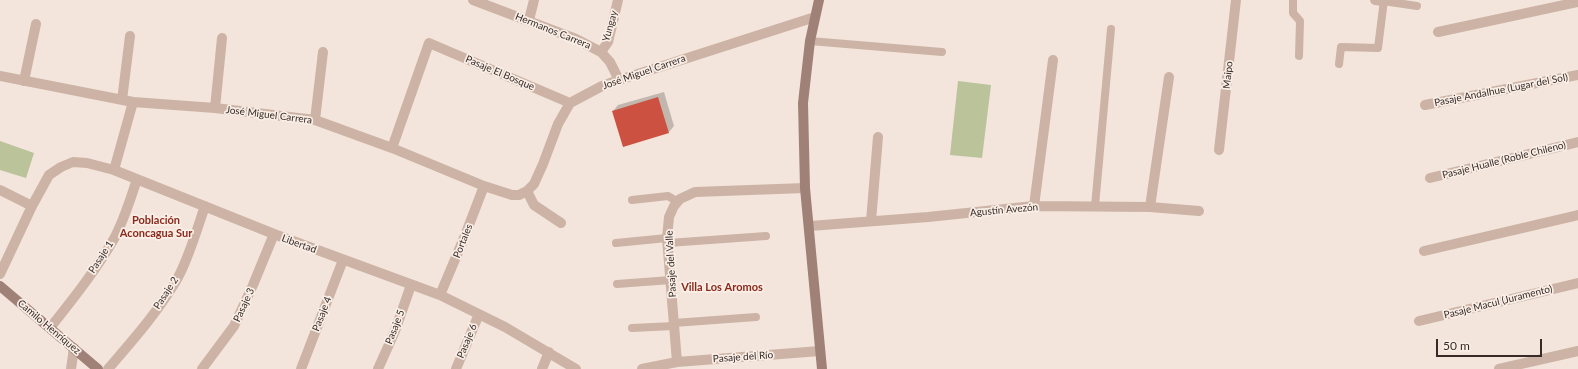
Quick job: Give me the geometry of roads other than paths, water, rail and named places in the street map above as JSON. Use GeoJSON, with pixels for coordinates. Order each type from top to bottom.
{"type":"FeatureCollection","features":[{"type":"Feature","properties":{"kind":"street","name":"Hermanos Carrera"},"geometry":{"type":"LineString","coordinates":[[473,0],[576,39],[601,52],[610,62],[619,80]]}},
{"type":"Feature","properties":{"kind":"street"},"geometry":{"type":"LineString","coordinates":[[529,20],[534,0]]}},
{"type":"Feature","properties":{"kind":"street","name":"Yungay"},"geometry":{"type":"LineString","coordinates":[[601,52],[608,42],[618,0]]}},
{"type":"Feature","properties":{"kind":"street"},"geometry":{"type":"LineString","coordinates":[[819,0],[810,41],[803,104],[805,188],[810,226],[822,369]]}},
{"type":"Feature","properties":{"kind":"street","name":"Maipo"},"geometry":{"type":"LineString","coordinates":[[1219,150],[1236,0]]}},
{"type":"Feature","properties":{"kind":"street"},"geometry":{"type":"LineString","coordinates":[[1438,32],[1578,2]]}},
{"type":"Feature","properties":{"kind":"street","name":"José Miguel Carrera"},"geometry":{"type":"LineString","coordinates":[[570,103],[602,86],[619,80],[815,17]]}},
{"type":"Feature","properties":{"kind":"street"},"geometry":{"type":"LineString","coordinates":[[24,81],[36,24]]}},
{"type":"Feature","properties":{"kind":"street"},"geometry":{"type":"LineString","coordinates":[[122,100],[130,36]]}},
{"type":"Feature","properties":{"kind":"street"},"geometry":{"type":"LineString","coordinates":[[215,108],[222,38]]}},
{"type":"Feature","properties":{"kind":"street","name":"Pasaje El Bosque"},"geometry":{"type":"LineString","coordinates":[[392,148],[429,43],[570,103]]}},
{"type":"Feature","properties":{"kind":"street"},"geometry":{"type":"LineString","coordinates":[[315,120],[322,52]]}},
{"type":"Feature","properties":{"kind":"street"},"geometry":{"type":"LineString","coordinates":[[1034,206],[1053,60]]}},
{"type":"Feature","properties":{"kind":"street","name":"Pasaje Andalhue (Lugar del Sol)"},"geometry":{"type":"LineString","coordinates":[[1425,106],[1578,75]]}},
{"type":"Feature","properties":{"kind":"street","name":"José Miguel Carrera"},"geometry":{"type":"LineString","coordinates":[[0,76],[133,102],[215,108],[315,120],[392,148],[484,186],[519,195],[527,191]]}},
{"type":"Feature","properties":{"kind":"street"},"geometry":{"type":"LineString","coordinates":[[1150,207],[1169,77]]}},
{"type":"Feature","properties":{"kind":"street"},"geometry":{"type":"LineString","coordinates":[[114,170],[133,102]]}},
{"type":"Feature","properties":{"kind":"street"},"geometry":{"type":"LineString","coordinates":[[561,223],[534,205],[527,191],[534,184],[544,164],[558,124],[570,103]]}},
{"type":"Feature","properties":{"kind":"street"},"geometry":{"type":"LineString","coordinates":[[871,222],[878,137]]}},
{"type":"Feature","properties":{"kind":"street","name":"Pasaje Hualle (Roble Chileno)"},"geometry":{"type":"LineString","coordinates":[[1430,178],[1578,142]]}},
{"type":"Feature","properties":{"kind":"street","name":"Libertad"},"geometry":{"type":"LineString","coordinates":[[0,274],[32,206],[49,175],[61,167],[73,162],[87,163],[114,170],[274,234],[440,295],[479,314],[549,352],[576,369]]}},
{"type":"Feature","properties":{"kind":"street","name":"Pasaje 1"},"geometry":{"type":"LineString","coordinates":[[50,328],[82,288],[115,236],[138,179]]}},
{"type":"Feature","properties":{"kind":"street","name":"Portales"},"geometry":{"type":"LineString","coordinates":[[440,295],[484,186]]}},
{"type":"Feature","properties":{"kind":"street"},"geometry":{"type":"LineString","coordinates":[[678,202],[680,199],[695,192],[805,188]]}},
{"type":"Feature","properties":{"kind":"street"},"geometry":{"type":"LineString","coordinates":[[0,190],[32,206]]}},
{"type":"Feature","properties":{"kind":"street","name":"Pasaje del Valle"},"geometry":{"type":"LineString","coordinates":[[677,362],[668,240],[669,217],[674,206],[678,202]]}},
{"type":"Feature","properties":{"kind":"street","name":"Pasaje 2"},"geometry":{"type":"LineString","coordinates":[[108,369],[149,319],[177,280],[205,206]]}},
{"type":"Feature","properties":{"kind":"street","name":"Agustín Avezón"},"geometry":{"type":"LineString","coordinates":[[810,226],[871,222],[1034,206],[1150,207],[1199,211]]}},
{"type":"Feature","properties":{"kind":"street"},"geometry":{"type":"LineString","coordinates":[[1424,251],[1578,215]]}},
{"type":"Feature","properties":{"kind":"street","name":"Pasaje 3"},"geometry":{"type":"LineString","coordinates":[[202,369],[234,326],[274,234]]}},
{"type":"Feature","properties":{"kind":"street","name":"Pasaje 4"},"geometry":{"type":"LineString","coordinates":[[301,369],[343,260]]}},
{"type":"Feature","properties":{"kind":"street","name":"Pasaje Macul (Juramento)"},"geometry":{"type":"LineString","coordinates":[[1419,321],[1578,282]]}},
{"type":"Feature","properties":{"kind":"street","name":"Pasaje 5"},"geometry":{"type":"LineString","coordinates":[[378,369],[395,330],[411,285]]}},
{"type":"Feature","properties":{"kind":"street","name":"Camilo Henríquez"},"geometry":{"type":"LineString","coordinates":[[0,286],[98,369]]}},
{"type":"Feature","properties":{"kind":"street","name":"Pasaje 6"},"geometry":{"type":"LineString","coordinates":[[456,369],[479,314]]}},
{"type":"Feature","properties":{"kind":"street"},"geometry":{"type":"LineString","coordinates":[[72,369],[74,348]]}},
{"type":"Feature","properties":{"kind":"street","name":"Pasaje del Río"},"geometry":{"type":"LineString","coordinates":[[642,369],[677,362],[820,351]]}},
{"type":"Feature","properties":{"kind":"street"},"geometry":{"type":"LineString","coordinates":[[1499,369],[1578,351]]}},
{"type":"Feature","properties":{"kind":"street"},"geometry":{"type":"LineString","coordinates":[[542,369],[549,352]]}},
{"type":"Feature","properties":{"kind":"lane"},"geometry":{"type":"LineString","coordinates":[[1293,0],[1292,13],[1300,21],[1299,56]]}},
{"type":"Feature","properties":{"kind":"lane"},"geometry":{"type":"LineString","coordinates":[[1340,64],[1341,47],[1378,48],[1381,0],[1417,6]]}},
{"type":"Feature","properties":{"kind":"lane"},"geometry":{"type":"LineString","coordinates":[[1095,206],[1111,29]]}},
{"type":"Feature","properties":{"kind":"lane"},"geometry":{"type":"LineString","coordinates":[[810,41],[942,52]]}},
{"type":"Feature","properties":{"kind":"lane"},"geometry":{"type":"LineString","coordinates":[[632,200],[668,196],[678,202]]}},
{"type":"Feature","properties":{"kind":"lane"},"geometry":{"type":"LineString","coordinates":[[616,243],[766,236]]}},
{"type":"Feature","properties":{"kind":"lane"},"geometry":{"type":"LineString","coordinates":[[617,284],[671,280]]}},
{"type":"Feature","properties":{"kind":"lane"},"geometry":{"type":"LineString","coordinates":[[632,328],[756,317]]}},
{"type":"Feature","properties":{"kind":"district","name":"Población Aconcagua Sur"},"geometry":{"type":"Point","coordinates":[156,226]}},
{"type":"Feature","properties":{"kind":"district","name":"Villa Los Aromos"},"geometry":{"type":"Point","coordinates":[722,287]}}]}
